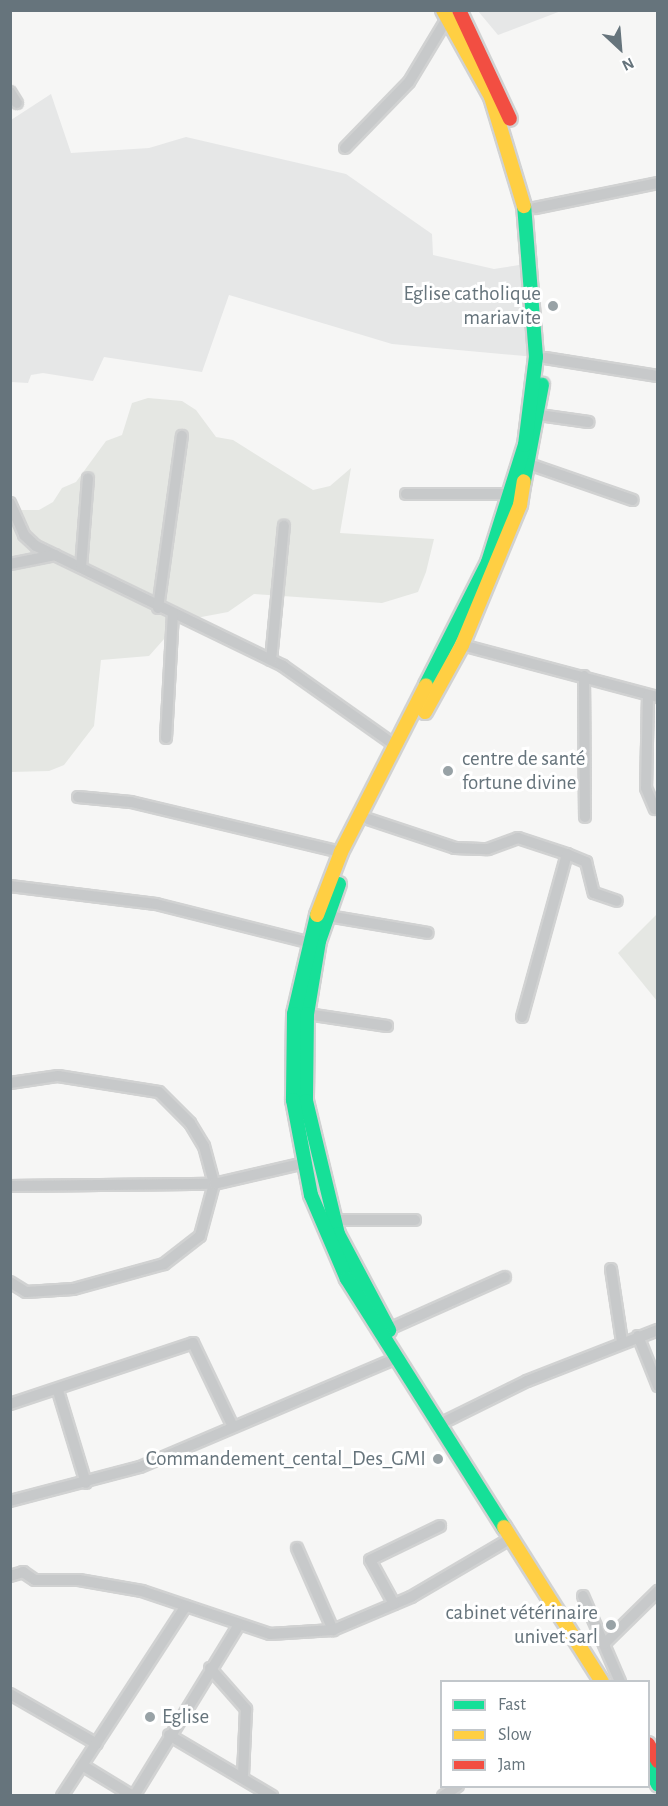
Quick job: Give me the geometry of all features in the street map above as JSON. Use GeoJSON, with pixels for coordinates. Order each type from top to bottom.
{"type":"FeatureCollection","features":[{"type":"Feature","properties":{"kind":"main road"},"geometry":{"type":"LineString","coordinates":[[450,13],[501,94],[535,208],[545,358],[539,415],[498,566],[462,645],[368,819],[328,916],[307,1014],[306,1101],[333,1220],[389,1329],[613,1680]]}},
{"type":"Feature","properties":{"kind":"main road"},"geometry":{"type":"LineString","coordinates":[[450,13],[491,98],[525,210],[536,357],[526,463],[511,494],[488,562],[340,852],[307,942],[293,1064],[304,1163],[328,1244],[395,1359],[601,1680]]}},
{"type":"Feature","properties":{"kind":"main road"},"geometry":{"type":"LineString","coordinates":[[650,1769],[657,1785]]}},
{"type":"Feature","properties":{"kind":"street"},"geometry":{"type":"LineString","coordinates":[[345,148],[409,81],[450,13]]}},
{"type":"Feature","properties":{"kind":"street"},"geometry":{"type":"LineString","coordinates":[[10,93],[17,103]]}},
{"type":"Feature","properties":{"kind":"street"},"geometry":{"type":"LineString","coordinates":[[535,208],[657,183]]}},
{"type":"Feature","properties":{"kind":"street"},"geometry":{"type":"LineString","coordinates":[[545,358],[657,375]]}},
{"type":"Feature","properties":{"kind":"street"},"geometry":{"type":"LineString","coordinates":[[539,415],[589,422]]}},
{"type":"Feature","properties":{"kind":"street"},"geometry":{"type":"LineString","coordinates":[[158,608],[182,436]]}},
{"type":"Feature","properties":{"kind":"street"},"geometry":{"type":"LineString","coordinates":[[526,463],[633,500]]}},
{"type":"Feature","properties":{"kind":"street"},"geometry":{"type":"LineString","coordinates":[[81,567],[88,478]]}},
{"type":"Feature","properties":{"kind":"street"},"geometry":{"type":"LineString","coordinates":[[406,494],[511,494]]}},
{"type":"Feature","properties":{"kind":"street"},"geometry":{"type":"LineString","coordinates":[[10,503],[27,541],[158,608],[271,660],[396,746]]}},
{"type":"Feature","properties":{"kind":"street"},"geometry":{"type":"LineString","coordinates":[[271,660],[284,526]]}},
{"type":"Feature","properties":{"kind":"street"},"geometry":{"type":"LineString","coordinates":[[10,564],[55,555]]}},
{"type":"Feature","properties":{"kind":"street"},"geometry":{"type":"LineString","coordinates":[[166,738],[172,613]]}},
{"type":"Feature","properties":{"kind":"street"},"geometry":{"type":"LineString","coordinates":[[462,645],[653,696],[646,788],[655,809]]}},
{"type":"Feature","properties":{"kind":"street"},"geometry":{"type":"LineString","coordinates":[[584,676],[585,816]]}},
{"type":"Feature","properties":{"kind":"street"},"geometry":{"type":"LineString","coordinates":[[78,797],[132,802],[340,852]]}},
{"type":"Feature","properties":{"kind":"street"},"geometry":{"type":"LineString","coordinates":[[368,819],[455,848],[488,849],[518,838],[567,854],[586,862],[594,893],[617,901]]}},
{"type":"Feature","properties":{"kind":"street"},"geometry":{"type":"LineString","coordinates":[[522,1017],[567,854]]}},
{"type":"Feature","properties":{"kind":"street"},"geometry":{"type":"LineString","coordinates":[[10,886],[156,904],[307,942]]}},
{"type":"Feature","properties":{"kind":"street"},"geometry":{"type":"LineString","coordinates":[[328,916],[428,933]]}},
{"type":"Feature","properties":{"kind":"street"},"geometry":{"type":"LineString","coordinates":[[307,1014],[387,1026]]}},
{"type":"Feature","properties":{"kind":"street"},"geometry":{"type":"LineString","coordinates":[[10,1083],[58,1076],[159,1092],[190,1123],[204,1146],[214,1184],[200,1236],[164,1264],[73,1289],[26,1292],[10,1282]]}},
{"type":"Feature","properties":{"kind":"street"},"geometry":{"type":"LineString","coordinates":[[10,1186],[214,1184],[304,1163]]}},
{"type":"Feature","properties":{"kind":"street"},"geometry":{"type":"LineString","coordinates":[[333,1220],[414,1220]]}},
{"type":"Feature","properties":{"kind":"street"},"geometry":{"type":"LineString","coordinates":[[611,1269],[622,1342]]}},
{"type":"Feature","properties":{"kind":"street"},"geometry":{"type":"LineString","coordinates":[[389,1329],[505,1276]]}},
{"type":"Feature","properties":{"kind":"street"},"geometry":{"type":"LineString","coordinates":[[446,1420],[622,1342],[657,1330]]}},
{"type":"Feature","properties":{"kind":"street"},"geometry":{"type":"LineString","coordinates":[[638,1336],[657,1386]]}},
{"type":"Feature","properties":{"kind":"street"},"geometry":{"type":"LineString","coordinates":[[10,1404],[58,1391],[193,1343],[233,1427]]}},
{"type":"Feature","properties":{"kind":"street"},"geometry":{"type":"LineString","coordinates":[[10,1501],[86,1483],[140,1467],[395,1359]]}},
{"type":"Feature","properties":{"kind":"street"},"geometry":{"type":"LineString","coordinates":[[58,1391],[86,1483]]}},
{"type":"Feature","properties":{"kind":"street"},"geometry":{"type":"LineString","coordinates":[[394,1604],[370,1560],[440,1526]]}},
{"type":"Feature","properties":{"kind":"street"},"geometry":{"type":"LineString","coordinates":[[10,1576],[23,1572],[35,1580],[92,1581],[186,1606],[238,1626],[270,1634],[333,1630],[394,1604],[510,1539]]}},
{"type":"Feature","properties":{"kind":"street"},"geometry":{"type":"LineString","coordinates":[[297,1548],[333,1630]]}},
{"type":"Feature","properties":{"kind":"street"},"geometry":{"type":"LineString","coordinates":[[604,1644],[657,1591]]}},
{"type":"Feature","properties":{"kind":"street"},"geometry":{"type":"LineString","coordinates":[[583,1596],[619,1680]]}},
{"type":"Feature","properties":{"kind":"street"},"geometry":{"type":"LineString","coordinates":[[62,1796],[186,1606]]}},
{"type":"Feature","properties":{"kind":"street"},"geometry":{"type":"LineString","coordinates":[[82,1765],[133,1796],[238,1626]]}},
{"type":"Feature","properties":{"kind":"street"},"geometry":{"type":"LineString","coordinates":[[210,1668],[246,1709],[243,1774]]}},
{"type":"Feature","properties":{"kind":"street"},"geometry":{"type":"LineString","coordinates":[[10,1694],[97,1744]]}},
{"type":"Feature","properties":{"kind":"street"},"geometry":{"type":"LineString","coordinates":[[169,1735],[243,1774],[272,1796]]}},
{"type":"Feature","properties":{"kind":"shaded area"},"geometry":{"type":"Polygon","coordinates":[[[478,11],[561,11],[498,35],[478,11]]]}},
{"type":"Feature","properties":{"kind":"shaded area"},"geometry":{"type":"Polygon","coordinates":[[[51,94],[71,153],[149,148],[186,137],[346,174],[432,234],[433,255],[494,269],[532,263],[536,357],[392,344],[229,295],[202,372],[104,357],[93,381],[43,373],[31,375],[28,383],[11,382],[11,120],[51,94]]]}},
{"type":"Feature","properties":{"kind":"shaded area"},"geometry":{"type":"Polygon","coordinates":[[[148,398],[182,401],[196,410],[216,437],[233,440],[313,490],[330,486],[351,468],[340,533],[434,539],[426,572],[418,592],[382,603],[254,594],[228,612],[180,621],[149,656],[101,660],[94,726],[64,765],[49,771],[11,772],[10,510],[39,510],[53,502],[62,488],[76,482],[106,441],[122,435],[132,403],[148,398]]]}},
{"type":"Feature","properties":{"kind":"shaded area"},"geometry":{"type":"Polygon","coordinates":[[[657,914],[657,1001],[618,953],[657,914]]]}},
{"type":"Feature","properties":{"kind":"traffic: fast"},"geometry":{"type":"LineString","coordinates":[[426,685],[488,562],[525,445],[536,357],[524,206]]}},
{"type":"Feature","properties":{"kind":"traffic: fast"},"geometry":{"type":"LineString","coordinates":[[524,481],[542,385]]}},
{"type":"Feature","properties":{"kind":"traffic: fast"},"geometry":{"type":"LineString","coordinates":[[339,884],[319,941],[307,1014],[306,1101],[338,1234],[389,1330]]}},
{"type":"Feature","properties":{"kind":"traffic: fast"},"geometry":{"type":"LineString","coordinates":[[317,915],[294,1014],[293,1100],[311,1195],[347,1279],[504,1527]]}},
{"type":"Feature","properties":{"kind":"traffic: fast"},"geometry":{"type":"LineString","coordinates":[[650,1769],[658,1785]]}},
{"type":"Feature","properties":{"kind":"traffic: slow"},"geometry":{"type":"LineString","coordinates":[[443,10],[491,97],[524,206]]}},
{"type":"Feature","properties":{"kind":"traffic: slow"},"geometry":{"type":"LineString","coordinates":[[425,712],[462,645],[520,505],[524,481]]}},
{"type":"Feature","properties":{"kind":"traffic: slow"},"geometry":{"type":"LineString","coordinates":[[317,915],[341,852],[426,685]]}},
{"type":"Feature","properties":{"kind":"traffic: slow"},"geometry":{"type":"LineString","coordinates":[[504,1527],[601,1680]]}},
{"type":"Feature","properties":{"kind":"traffic: jam"},"geometry":{"type":"LineString","coordinates":[[459,10],[510,119]]}},
{"type":"Feature","properties":{"kind":"traffic: jam"},"geometry":{"type":"LineString","coordinates":[[650,1747],[658,1761]]}},
{"type":"Feature","properties":{"kind":"place","name":"Eglise catholique mariavite"},"geometry":{"type":"Point","coordinates":[553,306]}},
{"type":"Feature","properties":{"kind":"place","name":"centre de santé fortune divine"},"geometry":{"type":"Point","coordinates":[448,771]}},
{"type":"Feature","properties":{"kind":"place","name":"Commandement_cental_Des_GMI"},"geometry":{"type":"Point","coordinates":[438,1459]}},
{"type":"Feature","properties":{"kind":"place","name":"cabinet vétérinaire univet sarl"},"geometry":{"type":"Point","coordinates":[611,1625]}},
{"type":"Feature","properties":{"kind":"place","name":"Eglise"},"geometry":{"type":"Point","coordinates":[150,1717]}}]}
